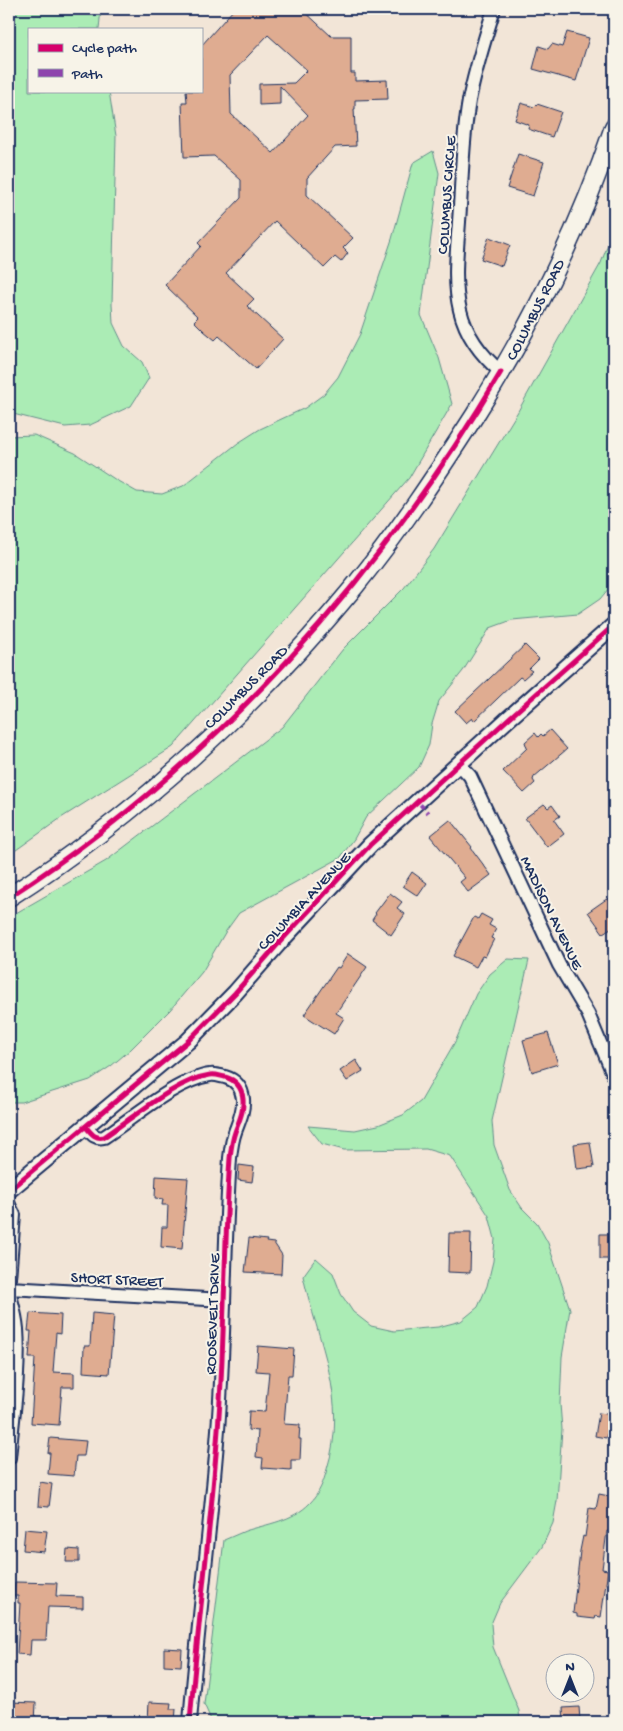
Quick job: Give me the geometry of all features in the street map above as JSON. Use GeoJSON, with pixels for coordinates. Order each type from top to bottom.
{"type":"FeatureCollection","features":[{"type":"Feature","properties":{"kind":"main road","name":"COLUMBUS ROAD"},"geometry":{"type":"LineString","coordinates":[[9,897],[86,843],[174,772],[255,695],[355,586],[435,478],[502,372],[573,234],[614,127]]}},
{"type":"Feature","properties":{"kind":"street","name":"COLUMBUS CIRCLE"},"geometry":{"type":"LineString","coordinates":[[494,9],[480,53],[469,102],[462,179],[456,290],[460,310],[467,329],[480,351],[502,372]]}},
{"type":"Feature","properties":{"kind":"street","name":"COLUMBIA AVENUE"},"geometry":{"type":"LineString","coordinates":[[9,1190],[188,1041],[235,993],[370,845],[614,625]]}},
{"type":"Feature","properties":{"kind":"street","name":"MADISON AVENUE"},"geometry":{"type":"LineString","coordinates":[[459,764],[470,776],[559,964],[588,1014],[614,1076]]}},
{"type":"Feature","properties":{"kind":"street","name":"ROOSEVELT DRIVE"},"geometry":{"type":"LineString","coordinates":[[86,1127],[94,1136],[98,1138],[104,1137],[187,1082],[212,1074],[229,1078],[236,1082],[241,1089],[243,1109],[234,1132],[230,1158],[221,1388],[214,1487],[202,1602],[195,1646],[190,1722]]}},
{"type":"Feature","properties":{"kind":"street"},"geometry":{"type":"LineString","coordinates":[[9,1205],[14,1215],[9,1279]]}},
{"type":"Feature","properties":{"kind":"street","name":"SHORT STREET"},"geometry":{"type":"LineString","coordinates":[[9,1289],[224,1300]]}},
{"type":"Feature","properties":{"kind":"street"},"geometry":{"type":"LineString","coordinates":[[9,1289],[17,1329],[16,1382],[9,1458]]}},
{"type":"Feature","properties":{"kind":"green space"},"geometry":{"type":"Polygon","coordinates":[[[9,9],[101,9],[99,28],[28,28],[28,92],[109,92],[116,136],[113,323],[124,346],[142,362],[149,378],[131,406],[90,425],[65,427],[9,413],[9,9]]]}},
{"type":"Feature","properties":{"kind":"green space"},"geometry":{"type":"Polygon","coordinates":[[[433,151],[439,173],[421,315],[439,358],[452,404],[409,478],[173,747],[61,818],[9,855],[9,436],[34,435],[75,453],[137,492],[162,494],[183,486],[238,443],[260,429],[305,408],[324,394],[338,377],[360,334],[392,239],[413,163],[433,151]]]}},
{"type":"Feature","properties":{"kind":"green space"},"geometry":{"type":"Polygon","coordinates":[[[614,228],[614,527],[608,534],[609,558],[614,572],[614,582],[600,599],[578,614],[512,620],[490,628],[463,671],[439,701],[432,724],[429,745],[419,767],[366,817],[354,839],[340,858],[239,913],[202,972],[170,1010],[111,1066],[90,1080],[21,1102],[9,1102],[9,917],[106,861],[282,727],[343,649],[404,588],[434,549],[517,413],[601,263],[614,228]]]}},
{"type":"Feature","properties":{"kind":"green space"},"geometry":{"type":"Polygon","coordinates":[[[508,959],[529,960],[492,1121],[494,1145],[510,1190],[522,1208],[537,1223],[548,1243],[570,1309],[562,1357],[560,1404],[562,1429],[557,1501],[553,1523],[542,1547],[500,1603],[491,1624],[493,1647],[519,1711],[520,1722],[383,1720],[382,1722],[212,1722],[204,1704],[224,1540],[245,1531],[288,1518],[303,1509],[316,1496],[321,1487],[333,1443],[335,1419],[329,1371],[303,1276],[316,1258],[333,1273],[341,1294],[353,1312],[371,1326],[394,1331],[438,1327],[461,1321],[478,1307],[487,1286],[493,1261],[495,1239],[489,1216],[450,1156],[426,1149],[344,1150],[322,1144],[308,1126],[355,1130],[378,1125],[403,1115],[421,1101],[456,1040],[476,994],[490,974],[508,959]]]}},
{"type":"Feature","properties":{"kind":"building"},"geometry":{"type":"Polygon","coordinates":[[[234,9],[302,9],[331,36],[351,36],[351,73],[355,73],[355,81],[387,80],[388,99],[355,100],[356,146],[335,147],[307,178],[307,195],[353,238],[343,248],[348,253],[341,262],[335,257],[324,268],[275,221],[226,273],[254,299],[247,306],[283,339],[256,369],[219,336],[215,340],[204,331],[194,321],[198,317],[165,285],[201,246],[198,243],[241,198],[241,180],[214,156],[184,157],[182,102],[187,102],[186,92],[202,92],[202,45],[234,9]],[[268,35],[230,75],[231,114],[273,153],[308,115],[280,86],[280,104],[259,105],[259,84],[294,83],[307,70],[268,35]]]}},
{"type":"Feature","properties":{"kind":"building"},"geometry":{"type":"Polygon","coordinates":[[[567,32],[589,38],[576,81],[533,69],[539,46],[548,49],[552,44],[562,47],[567,32]]]}},
{"type":"Feature","properties":{"kind":"building"},"geometry":{"type":"Polygon","coordinates":[[[521,103],[534,107],[537,104],[561,112],[552,137],[528,129],[529,125],[515,120],[521,103]]]}},
{"type":"Feature","properties":{"kind":"building"},"geometry":{"type":"Polygon","coordinates":[[[518,154],[544,162],[533,196],[507,188],[518,154]]]}},
{"type":"Feature","properties":{"kind":"building"},"geometry":{"type":"Polygon","coordinates":[[[489,237],[510,245],[502,266],[481,259],[489,237]]]}},
{"type":"Feature","properties":{"kind":"building"},"geometry":{"type":"Polygon","coordinates":[[[525,645],[539,659],[529,669],[532,671],[523,679],[520,677],[474,721],[472,718],[466,723],[455,711],[525,645]]]}},
{"type":"Feature","properties":{"kind":"building"},"geometry":{"type":"Polygon","coordinates":[[[550,730],[567,749],[534,777],[535,783],[524,793],[503,771],[527,748],[525,742],[535,733],[538,737],[541,734],[543,736],[550,730]]]}},
{"type":"Feature","properties":{"kind":"building"},"geometry":{"type":"Polygon","coordinates":[[[544,804],[548,808],[552,805],[560,816],[554,820],[564,834],[547,847],[525,818],[544,804]]]}},
{"type":"Feature","properties":{"kind":"building"},"geometry":{"type":"Polygon","coordinates":[[[450,820],[472,847],[491,875],[468,892],[460,882],[465,878],[430,836],[450,820]]]}},
{"type":"Feature","properties":{"kind":"building"},"geometry":{"type":"Polygon","coordinates":[[[412,872],[427,883],[418,896],[403,886],[412,872]]]}},
{"type":"Feature","properties":{"kind":"building"},"geometry":{"type":"Polygon","coordinates":[[[390,893],[402,902],[397,908],[405,914],[391,935],[372,920],[390,893]]]}},
{"type":"Feature","properties":{"kind":"building"},"geometry":{"type":"Polygon","coordinates":[[[608,898],[614,906],[614,926],[603,933],[588,912],[608,898]]]}},
{"type":"Feature","properties":{"kind":"building"},"geometry":{"type":"Polygon","coordinates":[[[481,914],[492,920],[489,925],[496,929],[491,938],[494,939],[485,957],[482,956],[476,967],[453,956],[474,917],[478,919],[481,914]]]}},
{"type":"Feature","properties":{"kind":"building"},"geometry":{"type":"Polygon","coordinates":[[[348,954],[367,967],[336,1013],[344,1018],[334,1034],[304,1015],[348,954]]]}},
{"type":"Feature","properties":{"kind":"building"},"geometry":{"type":"Polygon","coordinates":[[[548,1033],[558,1064],[532,1072],[523,1040],[548,1033]]]}},
{"type":"Feature","properties":{"kind":"building"},"geometry":{"type":"Polygon","coordinates":[[[356,1060],[363,1071],[347,1081],[340,1071],[356,1060]]]}},
{"type":"Feature","properties":{"kind":"building"},"geometry":{"type":"Polygon","coordinates":[[[590,1142],[594,1167],[577,1169],[574,1144],[590,1142]]]}},
{"type":"Feature","properties":{"kind":"building"},"geometry":{"type":"Polygon","coordinates":[[[239,1165],[254,1167],[252,1182],[238,1180],[239,1165]]]}},
{"type":"Feature","properties":{"kind":"building"},"geometry":{"type":"Polygon","coordinates":[[[156,1176],[188,1178],[182,1249],[161,1247],[162,1227],[167,1227],[168,1205],[162,1205],[163,1199],[155,1198],[156,1176]]]}},
{"type":"Feature","properties":{"kind":"building"},"geometry":{"type":"Polygon","coordinates":[[[449,1233],[471,1233],[470,1273],[448,1272],[449,1233]]]}},
{"type":"Feature","properties":{"kind":"building"},"geometry":{"type":"Polygon","coordinates":[[[600,1234],[614,1234],[614,1259],[600,1259],[600,1234]]]}},
{"type":"Feature","properties":{"kind":"building"},"geometry":{"type":"Polygon","coordinates":[[[249,1238],[267,1240],[266,1242],[274,1243],[282,1255],[281,1274],[245,1272],[249,1238]]]}},
{"type":"Feature","properties":{"kind":"building"},"geometry":{"type":"Polygon","coordinates":[[[30,1313],[61,1315],[60,1334],[56,1333],[53,1372],[74,1373],[74,1387],[62,1387],[59,1425],[31,1423],[35,1358],[29,1358],[31,1331],[28,1331],[30,1313]]]}},
{"type":"Feature","properties":{"kind":"building"},"geometry":{"type":"Polygon","coordinates":[[[92,1313],[114,1315],[109,1374],[83,1372],[84,1346],[90,1346],[92,1313]]]}},
{"type":"Feature","properties":{"kind":"building"},"geometry":{"type":"Polygon","coordinates":[[[258,1346],[294,1349],[292,1375],[288,1375],[284,1424],[300,1425],[299,1439],[301,1439],[300,1460],[291,1460],[291,1470],[262,1468],[263,1458],[256,1457],[258,1431],[248,1430],[249,1411],[265,1412],[269,1372],[256,1371],[258,1346]]]}},
{"type":"Feature","properties":{"kind":"building"},"geometry":{"type":"Polygon","coordinates":[[[599,1413],[614,1415],[614,1436],[607,1434],[606,1438],[595,1436],[599,1413]]]}},
{"type":"Feature","properties":{"kind":"building"},"geometry":{"type":"Polygon","coordinates":[[[50,1438],[86,1441],[84,1456],[76,1456],[74,1476],[48,1474],[50,1438]]]}},
{"type":"Feature","properties":{"kind":"building"},"geometry":{"type":"Polygon","coordinates":[[[40,1482],[52,1484],[49,1507],[38,1506],[40,1482]]]}},
{"type":"Feature","properties":{"kind":"building"},"geometry":{"type":"Polygon","coordinates":[[[599,1494],[614,1497],[614,1532],[607,1531],[602,1569],[608,1570],[601,1617],[596,1616],[595,1619],[577,1617],[577,1614],[573,1613],[580,1551],[583,1536],[585,1537],[589,1508],[596,1509],[599,1494]]]}},
{"type":"Feature","properties":{"kind":"building"},"geometry":{"type":"Polygon","coordinates":[[[25,1529],[47,1531],[44,1552],[23,1550],[25,1529]]]}},
{"type":"Feature","properties":{"kind":"building"},"geometry":{"type":"Polygon","coordinates":[[[67,1549],[79,1550],[79,1562],[66,1562],[67,1549]]]}},
{"type":"Feature","properties":{"kind":"building"},"geometry":{"type":"Polygon","coordinates":[[[15,1582],[57,1583],[56,1596],[83,1597],[83,1608],[48,1607],[46,1640],[31,1640],[30,1655],[17,1654],[20,1603],[18,1603],[18,1596],[14,1596],[15,1582]]]}},
{"type":"Feature","properties":{"kind":"building"},"geometry":{"type":"Polygon","coordinates":[[[164,1648],[182,1649],[181,1666],[164,1665],[164,1648]]]}},
{"type":"Feature","properties":{"kind":"building"},"geometry":{"type":"Polygon","coordinates":[[[9,1702],[36,1703],[35,1722],[9,1721],[9,1702]]]}},
{"type":"Feature","properties":{"kind":"building"},"geometry":{"type":"Polygon","coordinates":[[[149,1702],[171,1703],[170,1709],[176,1709],[175,1722],[148,1722],[149,1702]]]}},
{"type":"Feature","properties":{"kind":"building"},"geometry":{"type":"Polygon","coordinates":[[[579,1707],[580,1720],[564,1721],[563,1708],[579,1707]]]}},
{"type":"Feature","properties":{"kind":"marked path"},"geometry":{"type":"LineString","coordinates":[[418,802],[428,813]]}},
{"type":"Feature","properties":{"kind":"cycle path"},"geometry":{"type":"LineString","coordinates":[[9,897],[84,845],[155,789],[222,728],[285,663],[345,595],[401,523],[453,449],[501,372]]}},
{"type":"Feature","properties":{"kind":"cycle path"},"geometry":{"type":"LineString","coordinates":[[9,1190],[188,1041],[235,993],[370,845],[614,625]]}},
{"type":"Feature","properties":{"kind":"cycle path"},"geometry":{"type":"LineString","coordinates":[[86,1127],[96,1137],[104,1137],[169,1092],[197,1078],[210,1075],[232,1080],[238,1085],[242,1095],[242,1112],[233,1138],[230,1158],[219,1416],[190,1722]]}}]}
